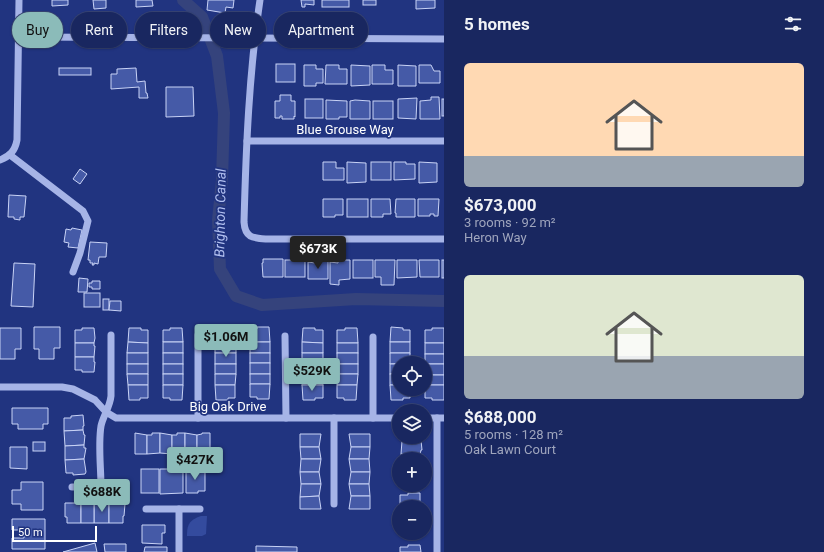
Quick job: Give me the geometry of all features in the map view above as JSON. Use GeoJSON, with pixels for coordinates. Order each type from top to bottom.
{"type":"FeatureCollection","features":[{"type":"Feature","properties":{"kind":"street"},"geometry":{"type":"LineString","coordinates":[[19,0],[19,12]]}},
{"type":"Feature","properties":{"kind":"street"},"geometry":{"type":"LineString","coordinates":[[258,12],[260,0]]}},
{"type":"Feature","properties":{"kind":"street"},"geometry":{"type":"LineString","coordinates":[[63,37],[210,38]]}},
{"type":"Feature","properties":{"kind":"street"},"geometry":{"type":"LineString","coordinates":[[266,38],[444,39]]}},
{"type":"Feature","properties":{"kind":"street"},"geometry":{"type":"LineString","coordinates":[[0,160],[10,155],[16,146],[19,48]]}},
{"type":"Feature","properties":{"kind":"street"},"geometry":{"type":"LineString","coordinates":[[254,48],[247,140],[244,222],[246,232],[249,236],[255,238],[277,239],[444,239]]}},
{"type":"Feature","properties":{"kind":"street","name":"Blue Grouse Way"},"geometry":{"type":"LineString","coordinates":[[247,140],[444,141]]}},
{"type":"Feature","properties":{"kind":"street"},"geometry":{"type":"LineString","coordinates":[[10,155],[83,211],[88,221],[80,253],[73,272]]}},
{"type":"Feature","properties":{"kind":"street"},"geometry":{"type":"LineString","coordinates":[[101,487],[101,431],[110,402],[111,335]]}},
{"type":"Feature","properties":{"kind":"street"},"geometry":{"type":"LineString","coordinates":[[198,335],[198,418]]}},
{"type":"Feature","properties":{"kind":"street"},"geometry":{"type":"LineString","coordinates":[[285,336],[286,418]]}},
{"type":"Feature","properties":{"kind":"street"},"geometry":{"type":"LineString","coordinates":[[373,337],[373,418]]}},
{"type":"Feature","properties":{"kind":"street","name":"Big Oak Drive"},"geometry":{"type":"LineString","coordinates":[[0,387],[62,387],[73,389],[95,400],[106,412],[116,418],[392,418]]}},
{"type":"Feature","properties":{"kind":"street"},"geometry":{"type":"LineString","coordinates":[[334,418],[334,504]]}},
{"type":"Feature","properties":{"kind":"street"},"geometry":{"type":"LineString","coordinates":[[437,552],[441,523],[440,418]]}},
{"type":"Feature","properties":{"kind":"street"},"geometry":{"type":"LineString","coordinates":[[72,487],[123,487]]}},
{"type":"Feature","properties":{"kind":"street"},"geometry":{"type":"LineString","coordinates":[[146,509],[200,509]]}},
{"type":"Feature","properties":{"kind":"street"},"geometry":{"type":"LineString","coordinates":[[179,509],[179,552]]}},
{"type":"Feature","properties":{"kind":"shaded area"},"geometry":{"type":"Polygon","coordinates":[[[201,516],[207,516],[206,534],[202,536],[187,536],[191,521],[201,516]]]}},
{"type":"Feature","properties":{"kind":"building"},"geometry":{"type":"Polygon","coordinates":[[[52,0],[68,0],[68,5],[52,6],[52,0]]]}},
{"type":"Feature","properties":{"kind":"building"},"geometry":{"type":"Polygon","coordinates":[[[93,0],[106,0],[106,8],[94,9],[93,0]]]}},
{"type":"Feature","properties":{"kind":"building"},"geometry":{"type":"Polygon","coordinates":[[[136,0],[152,0],[153,6],[136,7],[136,0]]]}},
{"type":"Feature","properties":{"kind":"building"},"geometry":{"type":"Polygon","coordinates":[[[208,0],[234,0],[233,8],[226,7],[225,12],[207,10],[208,0]]]}},
{"type":"Feature","properties":{"kind":"building"},"geometry":{"type":"Polygon","coordinates":[[[301,0],[314,0],[314,5],[305,4],[305,7],[302,7],[301,0]]]}},
{"type":"Feature","properties":{"kind":"building"},"geometry":{"type":"Polygon","coordinates":[[[322,0],[349,0],[349,7],[322,7],[322,0]]]}},
{"type":"Feature","properties":{"kind":"building"},"geometry":{"type":"Polygon","coordinates":[[[363,0],[376,0],[376,5],[363,5],[363,0]]]}},
{"type":"Feature","properties":{"kind":"building"},"geometry":{"type":"Polygon","coordinates":[[[416,0],[435,0],[435,8],[416,9],[416,0]]]}},
{"type":"Feature","properties":{"kind":"building"},"geometry":{"type":"Polygon","coordinates":[[[276,64],[295,64],[295,82],[276,82],[276,64]]]}},
{"type":"Feature","properties":{"kind":"building"},"geometry":{"type":"Polygon","coordinates":[[[304,65],[316,65],[316,69],[323,69],[323,83],[316,83],[316,86],[304,86],[304,65]]]}},
{"type":"Feature","properties":{"kind":"building"},"geometry":{"type":"Polygon","coordinates":[[[326,65],[339,65],[339,69],[347,69],[347,84],[325,84],[326,65]]]}},
{"type":"Feature","properties":{"kind":"building"},"geometry":{"type":"Polygon","coordinates":[[[351,65],[370,66],[370,85],[351,86],[351,65]]]}},
{"type":"Feature","properties":{"kind":"building"},"geometry":{"type":"Polygon","coordinates":[[[372,65],[385,65],[385,70],[393,70],[393,84],[372,84],[372,65]]]}},
{"type":"Feature","properties":{"kind":"building"},"geometry":{"type":"Polygon","coordinates":[[[398,65],[416,66],[416,86],[398,86],[398,65]]]}},
{"type":"Feature","properties":{"kind":"building"},"geometry":{"type":"Polygon","coordinates":[[[419,65],[431,65],[434,71],[440,71],[440,83],[419,83],[419,65]]]}},
{"type":"Feature","properties":{"kind":"building"},"geometry":{"type":"Polygon","coordinates":[[[59,68],[91,68],[91,75],[59,75],[59,68]]]}},
{"type":"Feature","properties":{"kind":"building"},"geometry":{"type":"Polygon","coordinates":[[[136,68],[137,82],[145,81],[148,98],[139,98],[139,87],[111,89],[111,74],[117,74],[117,69],[136,68]]]}},
{"type":"Feature","properties":{"kind":"building"},"geometry":{"type":"Polygon","coordinates":[[[166,87],[193,87],[194,116],[166,117],[166,87]]]}},
{"type":"Feature","properties":{"kind":"building"},"geometry":{"type":"Polygon","coordinates":[[[280,95],[291,95],[291,101],[295,101],[294,119],[282,119],[282,116],[280,116],[280,118],[275,118],[275,101],[280,101],[280,95]]]}},
{"type":"Feature","properties":{"kind":"building"},"geometry":{"type":"Polygon","coordinates":[[[431,97],[439,97],[440,119],[420,119],[420,101],[431,100],[431,97]]]}},
{"type":"Feature","properties":{"kind":"building"},"geometry":{"type":"Polygon","coordinates":[[[417,98],[416,119],[398,118],[398,99],[417,98]]]}},
{"type":"Feature","properties":{"kind":"building"},"geometry":{"type":"Polygon","coordinates":[[[305,99],[323,99],[323,118],[305,118],[305,99]]]}},
{"type":"Feature","properties":{"kind":"building"},"geometry":{"type":"Polygon","coordinates":[[[442,99],[444,99],[444,116],[442,116],[442,99]]]}},
{"type":"Feature","properties":{"kind":"building"},"geometry":{"type":"Polygon","coordinates":[[[326,100],[347,101],[347,117],[339,117],[339,119],[326,119],[326,100]]]}},
{"type":"Feature","properties":{"kind":"building"},"geometry":{"type":"Polygon","coordinates":[[[350,101],[370,101],[370,119],[350,119],[350,101]]]}},
{"type":"Feature","properties":{"kind":"building"},"geometry":{"type":"Polygon","coordinates":[[[373,101],[393,101],[393,119],[373,119],[373,101]]]}},
{"type":"Feature","properties":{"kind":"building"},"geometry":{"type":"Polygon","coordinates":[[[323,162],[336,162],[336,168],[344,168],[344,180],[323,180],[323,162]]]}},
{"type":"Feature","properties":{"kind":"building"},"geometry":{"type":"Polygon","coordinates":[[[347,162],[366,163],[366,182],[347,183],[347,162]]]}},
{"type":"Feature","properties":{"kind":"building"},"geometry":{"type":"Polygon","coordinates":[[[371,162],[391,162],[391,180],[371,180],[371,162]]]}},
{"type":"Feature","properties":{"kind":"building"},"geometry":{"type":"Polygon","coordinates":[[[394,162],[415,164],[415,179],[394,180],[394,162]]]}},
{"type":"Feature","properties":{"kind":"building"},"geometry":{"type":"Polygon","coordinates":[[[419,162],[437,163],[437,182],[419,183],[419,162]]]}},
{"type":"Feature","properties":{"kind":"building"},"geometry":{"type":"Polygon","coordinates":[[[80,169],[87,174],[80,184],[73,179],[80,169]]]}},
{"type":"Feature","properties":{"kind":"building"},"geometry":{"type":"Polygon","coordinates":[[[9,195],[26,196],[24,217],[20,217],[20,220],[14,219],[14,217],[8,217],[9,195]]]}},
{"type":"Feature","properties":{"kind":"building"},"geometry":{"type":"Polygon","coordinates":[[[323,199],[343,199],[343,215],[323,217],[323,199]]]}},
{"type":"Feature","properties":{"kind":"building"},"geometry":{"type":"Polygon","coordinates":[[[347,199],[368,199],[368,217],[347,217],[347,199]]]}},
{"type":"Feature","properties":{"kind":"building"},"geometry":{"type":"Polygon","coordinates":[[[371,199],[390,199],[391,214],[383,214],[383,217],[371,217],[371,199]]]}},
{"type":"Feature","properties":{"kind":"building"},"geometry":{"type":"Polygon","coordinates":[[[396,199],[415,199],[415,217],[396,217],[396,199]]]}},
{"type":"Feature","properties":{"kind":"building"},"geometry":{"type":"Polygon","coordinates":[[[418,199],[439,199],[438,216],[430,214],[430,216],[418,216],[418,199]]]}},
{"type":"Feature","properties":{"kind":"building"},"geometry":{"type":"Polygon","coordinates":[[[72,228],[82,230],[78,248],[68,247],[69,243],[64,242],[66,229],[71,230],[72,228]]]}},
{"type":"Feature","properties":{"kind":"building"},"geometry":{"type":"Polygon","coordinates":[[[90,242],[107,243],[106,257],[99,257],[98,264],[94,263],[94,265],[92,265],[93,263],[90,263],[90,260],[88,260],[90,242]]]}},
{"type":"Feature","properties":{"kind":"building"},"geometry":{"type":"Polygon","coordinates":[[[263,259],[283,259],[283,277],[263,277],[263,259]]]}},
{"type":"Feature","properties":{"kind":"building"},"geometry":{"type":"Polygon","coordinates":[[[285,260],[305,260],[305,277],[285,277],[285,260]]]}},
{"type":"Feature","properties":{"kind":"building"},"geometry":{"type":"Polygon","coordinates":[[[315,260],[328,260],[328,279],[308,279],[308,262],[315,263],[315,260]]]}},
{"type":"Feature","properties":{"kind":"building"},"geometry":{"type":"Polygon","coordinates":[[[338,260],[350,260],[350,279],[339,280],[339,285],[330,284],[330,262],[338,263],[338,260]]]}},
{"type":"Feature","properties":{"kind":"building"},"geometry":{"type":"Polygon","coordinates":[[[353,260],[373,260],[373,278],[353,278],[353,260]]]}},
{"type":"Feature","properties":{"kind":"building"},"geometry":{"type":"Polygon","coordinates":[[[375,260],[395,260],[394,285],[381,285],[381,277],[375,277],[375,260]]]}},
{"type":"Feature","properties":{"kind":"building"},"geometry":{"type":"Polygon","coordinates":[[[397,260],[417,260],[417,277],[397,278],[397,260]]]}},
{"type":"Feature","properties":{"kind":"building"},"geometry":{"type":"Polygon","coordinates":[[[419,260],[439,260],[439,277],[420,277],[419,260]]]}},
{"type":"Feature","properties":{"kind":"building"},"geometry":{"type":"Polygon","coordinates":[[[442,260],[444,260],[444,278],[442,278],[442,260]]]}},
{"type":"Feature","properties":{"kind":"building"},"geometry":{"type":"Polygon","coordinates":[[[14,263],[35,264],[33,307],[11,306],[14,263]]]}},
{"type":"Feature","properties":{"kind":"building"},"geometry":{"type":"Polygon","coordinates":[[[79,278],[88,279],[87,292],[78,292],[79,278]]]}},
{"type":"Feature","properties":{"kind":"building"},"geometry":{"type":"Polygon","coordinates":[[[92,281],[100,281],[100,289],[92,289],[92,287],[89,287],[89,283],[92,283],[92,281]]]}},
{"type":"Feature","properties":{"kind":"building"},"geometry":{"type":"Polygon","coordinates":[[[84,293],[100,293],[100,307],[84,307],[84,293]]]}},
{"type":"Feature","properties":{"kind":"building"},"geometry":{"type":"Polygon","coordinates":[[[103,299],[109,299],[109,310],[103,310],[103,299]]]}},
{"type":"Feature","properties":{"kind":"building"},"geometry":{"type":"Polygon","coordinates":[[[110,301],[121,301],[121,311],[109,310],[110,301]]]}},
{"type":"Feature","properties":{"kind":"building"},"geometry":{"type":"Polygon","coordinates":[[[34,327],[60,327],[60,348],[54,348],[54,359],[39,359],[39,349],[34,349],[34,327]]]}},
{"type":"Feature","properties":{"kind":"building"},"geometry":{"type":"Polygon","coordinates":[[[257,327],[269,327],[270,342],[250,342],[250,329],[257,329],[257,327]]]}},
{"type":"Feature","properties":{"kind":"building"},"geometry":{"type":"Polygon","coordinates":[[[391,327],[410,330],[410,342],[390,342],[391,327]]]}},
{"type":"Feature","properties":{"kind":"building"},"geometry":{"type":"Polygon","coordinates":[[[0,328],[21,328],[21,349],[15,349],[15,359],[0,359],[0,328]]]}},
{"type":"Feature","properties":{"kind":"building"},"geometry":{"type":"Polygon","coordinates":[[[82,328],[94,328],[94,343],[75,343],[75,330],[82,330],[82,328]]]}},
{"type":"Feature","properties":{"kind":"building"},"geometry":{"type":"Polygon","coordinates":[[[129,328],[141,328],[141,330],[148,330],[148,343],[128,342],[129,328]]]}},
{"type":"Feature","properties":{"kind":"building"},"geometry":{"type":"Polygon","coordinates":[[[170,328],[182,328],[183,342],[163,342],[163,330],[170,330],[170,328]]]}},
{"type":"Feature","properties":{"kind":"building"},"geometry":{"type":"Polygon","coordinates":[[[216,328],[236,330],[236,343],[215,342],[216,328]]]}},
{"type":"Feature","properties":{"kind":"building"},"geometry":{"type":"Polygon","coordinates":[[[303,328],[323,330],[323,343],[302,342],[303,328]]]}},
{"type":"Feature","properties":{"kind":"building"},"geometry":{"type":"Polygon","coordinates":[[[345,328],[357,328],[358,343],[337,343],[337,330],[345,330],[345,328]]]}},
{"type":"Feature","properties":{"kind":"building"},"geometry":{"type":"Polygon","coordinates":[[[432,328],[444,328],[444,343],[425,343],[425,330],[432,330],[432,328]]]}},
{"type":"Feature","properties":{"kind":"building"},"geometry":{"type":"Polygon","coordinates":[[[128,342],[148,343],[148,353],[127,353],[128,342]]]}},
{"type":"Feature","properties":{"kind":"building"},"geometry":{"type":"Polygon","coordinates":[[[163,342],[183,342],[183,353],[163,353],[163,342]]]}},
{"type":"Feature","properties":{"kind":"building"},"geometry":{"type":"Polygon","coordinates":[[[215,342],[236,343],[236,353],[215,353],[215,342]]]}},
{"type":"Feature","properties":{"kind":"building"},"geometry":{"type":"Polygon","coordinates":[[[250,342],[270,342],[270,353],[250,353],[250,342]]]}},
{"type":"Feature","properties":{"kind":"building"},"geometry":{"type":"Polygon","coordinates":[[[302,342],[323,343],[323,353],[302,353],[302,342]]]}},
{"type":"Feature","properties":{"kind":"building"},"geometry":{"type":"Polygon","coordinates":[[[390,342],[410,342],[410,353],[390,353],[390,342]]]}},
{"type":"Feature","properties":{"kind":"building"},"geometry":{"type":"Polygon","coordinates":[[[75,343],[94,343],[94,357],[75,357],[75,343]]]}},
{"type":"Feature","properties":{"kind":"building"},"geometry":{"type":"Polygon","coordinates":[[[337,343],[358,343],[358,353],[337,353],[337,343]]]}},
{"type":"Feature","properties":{"kind":"building"},"geometry":{"type":"Polygon","coordinates":[[[425,343],[444,343],[444,354],[425,354],[425,343]]]}},
{"type":"Feature","properties":{"kind":"building"},"geometry":{"type":"Polygon","coordinates":[[[127,353],[148,353],[148,364],[127,364],[127,353]]]}},
{"type":"Feature","properties":{"kind":"building"},"geometry":{"type":"Polygon","coordinates":[[[163,353],[183,353],[183,364],[163,364],[163,353]]]}},
{"type":"Feature","properties":{"kind":"building"},"geometry":{"type":"Polygon","coordinates":[[[215,353],[236,353],[236,364],[215,364],[215,353]]]}},
{"type":"Feature","properties":{"kind":"building"},"geometry":{"type":"Polygon","coordinates":[[[250,353],[270,353],[270,363],[250,363],[250,353]]]}},
{"type":"Feature","properties":{"kind":"building"},"geometry":{"type":"Polygon","coordinates":[[[302,353],[323,353],[323,364],[302,364],[302,353]]]}},
{"type":"Feature","properties":{"kind":"building"},"geometry":{"type":"Polygon","coordinates":[[[337,353],[358,353],[358,364],[337,364],[337,353]]]}},
{"type":"Feature","properties":{"kind":"building"},"geometry":{"type":"Polygon","coordinates":[[[390,353],[410,353],[410,356],[392,356],[392,364],[390,364],[390,353]]]}},
{"type":"Feature","properties":{"kind":"building"},"geometry":{"type":"Polygon","coordinates":[[[425,354],[444,354],[444,364],[432,364],[432,356],[425,356],[425,354]]]}},
{"type":"Feature","properties":{"kind":"building"},"geometry":{"type":"Polygon","coordinates":[[[75,357],[94,357],[94,372],[82,372],[82,370],[75,370],[75,357]]]}},
{"type":"Feature","properties":{"kind":"building"},"geometry":{"type":"Polygon","coordinates":[[[250,363],[270,363],[270,374],[250,374],[250,363]]]}},
{"type":"Feature","properties":{"kind":"building"},"geometry":{"type":"Polygon","coordinates":[[[127,364],[148,364],[148,374],[127,374],[127,364]]]}},
{"type":"Feature","properties":{"kind":"building"},"geometry":{"type":"Polygon","coordinates":[[[163,364],[183,364],[183,374],[163,374],[163,364]]]}},
{"type":"Feature","properties":{"kind":"building"},"geometry":{"type":"Polygon","coordinates":[[[215,364],[236,364],[236,374],[215,374],[215,364]]]}},
{"type":"Feature","properties":{"kind":"building"},"geometry":{"type":"Polygon","coordinates":[[[302,364],[323,364],[323,374],[302,374],[302,364]]]}},
{"type":"Feature","properties":{"kind":"building"},"geometry":{"type":"Polygon","coordinates":[[[337,364],[358,364],[358,374],[337,374],[337,364]]]}},
{"type":"Feature","properties":{"kind":"building"},"geometry":{"type":"Polygon","coordinates":[[[390,364],[392,364],[392,374],[390,374],[390,364]]]}},
{"type":"Feature","properties":{"kind":"building"},"geometry":{"type":"Polygon","coordinates":[[[432,364],[444,364],[444,375],[432,375],[432,364]]]}},
{"type":"Feature","properties":{"kind":"building"},"geometry":{"type":"Polygon","coordinates":[[[127,374],[148,374],[148,385],[128,385],[127,374]]]}},
{"type":"Feature","properties":{"kind":"building"},"geometry":{"type":"Polygon","coordinates":[[[163,374],[183,374],[183,385],[163,385],[163,374]]]}},
{"type":"Feature","properties":{"kind":"building"},"geometry":{"type":"Polygon","coordinates":[[[215,374],[236,374],[235,385],[215,385],[215,374]]]}},
{"type":"Feature","properties":{"kind":"building"},"geometry":{"type":"Polygon","coordinates":[[[250,374],[270,374],[270,384],[250,384],[250,374]]]}},
{"type":"Feature","properties":{"kind":"building"},"geometry":{"type":"Polygon","coordinates":[[[302,374],[323,374],[323,385],[302,385],[302,374]]]}},
{"type":"Feature","properties":{"kind":"building"},"geometry":{"type":"Polygon","coordinates":[[[337,374],[358,374],[357,385],[337,385],[337,374]]]}},
{"type":"Feature","properties":{"kind":"building"},"geometry":{"type":"Polygon","coordinates":[[[390,374],[392,374],[392,385],[390,385],[390,374]]]}},
{"type":"Feature","properties":{"kind":"building"},"geometry":{"type":"Polygon","coordinates":[[[432,375],[444,375],[444,385],[432,385],[432,375]]]}},
{"type":"Feature","properties":{"kind":"building"},"geometry":{"type":"Polygon","coordinates":[[[250,384],[270,384],[269,399],[257,399],[257,397],[250,397],[250,384]]]}},
{"type":"Feature","properties":{"kind":"building"},"geometry":{"type":"Polygon","coordinates":[[[128,385],[148,385],[148,398],[129,400],[128,385]]]}},
{"type":"Feature","properties":{"kind":"building"},"geometry":{"type":"Polygon","coordinates":[[[163,385],[183,385],[182,400],[170,400],[170,398],[163,398],[163,385]]]}},
{"type":"Feature","properties":{"kind":"building"},"geometry":{"type":"Polygon","coordinates":[[[215,385],[235,385],[235,398],[228,398],[228,400],[216,400],[215,385]]]}},
{"type":"Feature","properties":{"kind":"building"},"geometry":{"type":"Polygon","coordinates":[[[302,385],[323,385],[323,398],[303,400],[302,385]]]}},
{"type":"Feature","properties":{"kind":"building"},"geometry":{"type":"Polygon","coordinates":[[[337,385],[357,385],[356,400],[344,400],[344,398],[337,398],[337,385]]]}},
{"type":"Feature","properties":{"kind":"building"},"geometry":{"type":"Polygon","coordinates":[[[390,385],[392,385],[392,396],[410,396],[410,398],[403,398],[403,400],[391,400],[390,385]]]}},
{"type":"Feature","properties":{"kind":"building"},"geometry":{"type":"Polygon","coordinates":[[[432,385],[444,385],[444,400],[432,400],[432,398],[425,398],[425,396],[432,396],[432,385]]]}},
{"type":"Feature","properties":{"kind":"building"},"geometry":{"type":"Polygon","coordinates":[[[12,408],[48,408],[48,424],[43,424],[43,429],[18,429],[18,424],[12,424],[12,408]]]}},
{"type":"Feature","properties":{"kind":"building"},"geometry":{"type":"Polygon","coordinates":[[[83,415],[83,430],[64,431],[64,418],[83,415]]]}},
{"type":"Feature","properties":{"kind":"building"},"geometry":{"type":"Polygon","coordinates":[[[83,430],[85,435],[84,445],[65,446],[64,431],[83,430]]]}},
{"type":"Feature","properties":{"kind":"building"},"geometry":{"type":"Polygon","coordinates":[[[135,433],[147,435],[147,454],[135,454],[135,433]]]}},
{"type":"Feature","properties":{"kind":"building"},"geometry":{"type":"Polygon","coordinates":[[[152,433],[160,433],[160,453],[147,454],[147,435],[152,435],[152,433]]]}},
{"type":"Feature","properties":{"kind":"building"},"geometry":{"type":"Polygon","coordinates":[[[160,433],[172,435],[172,454],[160,453],[160,433]]]}},
{"type":"Feature","properties":{"kind":"building"},"geometry":{"type":"Polygon","coordinates":[[[177,433],[185,433],[185,453],[172,454],[172,435],[177,435],[177,433]]]}},
{"type":"Feature","properties":{"kind":"building"},"geometry":{"type":"Polygon","coordinates":[[[185,433],[197,435],[197,454],[185,453],[185,433]]]}},
{"type":"Feature","properties":{"kind":"building"},"geometry":{"type":"Polygon","coordinates":[[[202,433],[210,433],[210,453],[197,454],[197,435],[202,433]]]}},
{"type":"Feature","properties":{"kind":"building"},"geometry":{"type":"Polygon","coordinates":[[[300,434],[321,434],[319,447],[300,447],[300,434]]]}},
{"type":"Feature","properties":{"kind":"building"},"geometry":{"type":"Polygon","coordinates":[[[349,434],[370,434],[370,447],[351,447],[349,434]]]}},
{"type":"Feature","properties":{"kind":"building"},"geometry":{"type":"Polygon","coordinates":[[[33,442],[45,442],[45,451],[33,451],[33,442]]]}},
{"type":"Feature","properties":{"kind":"building"},"geometry":{"type":"Polygon","coordinates":[[[402,444],[421,444],[421,452],[401,452],[402,444]]]}},
{"type":"Feature","properties":{"kind":"building"},"geometry":{"type":"Polygon","coordinates":[[[84,445],[84,448],[86,448],[84,459],[65,460],[65,446],[84,445]]]}},
{"type":"Feature","properties":{"kind":"building"},"geometry":{"type":"Polygon","coordinates":[[[10,447],[27,447],[27,469],[10,468],[10,447]]]}},
{"type":"Feature","properties":{"kind":"building"},"geometry":{"type":"Polygon","coordinates":[[[300,447],[319,447],[321,459],[301,459],[300,447]]]}},
{"type":"Feature","properties":{"kind":"building"},"geometry":{"type":"Polygon","coordinates":[[[351,447],[370,447],[369,459],[349,459],[351,447]]]}},
{"type":"Feature","properties":{"kind":"building"},"geometry":{"type":"Polygon","coordinates":[[[84,459],[85,474],[73,475],[73,473],[66,473],[65,460],[84,459]]]}},
{"type":"Feature","properties":{"kind":"building"},"geometry":{"type":"Polygon","coordinates":[[[301,459],[321,459],[319,472],[300,472],[301,459]]]}},
{"type":"Feature","properties":{"kind":"building"},"geometry":{"type":"Polygon","coordinates":[[[349,459],[369,459],[370,472],[351,472],[349,459]]]}},
{"type":"Feature","properties":{"kind":"building"},"geometry":{"type":"Polygon","coordinates":[[[141,469],[159,469],[159,493],[141,493],[141,469]]]}},
{"type":"Feature","properties":{"kind":"building"},"geometry":{"type":"Polygon","coordinates":[[[160,469],[183,469],[183,493],[160,494],[160,469]]]}},
{"type":"Feature","properties":{"kind":"building"},"geometry":{"type":"Polygon","coordinates":[[[186,469],[205,469],[205,491],[198,491],[198,493],[186,493],[186,469]]]}},
{"type":"Feature","properties":{"kind":"building"},"geometry":{"type":"Polygon","coordinates":[[[300,472],[319,472],[321,484],[301,484],[300,472]]]}},
{"type":"Feature","properties":{"kind":"building"},"geometry":{"type":"Polygon","coordinates":[[[351,472],[370,472],[369,484],[349,484],[351,472]]]}},
{"type":"Feature","properties":{"kind":"building"},"geometry":{"type":"Polygon","coordinates":[[[21,482],[43,482],[43,510],[21,510],[21,504],[12,504],[12,490],[21,490],[21,482]]]}},
{"type":"Feature","properties":{"kind":"building"},"geometry":{"type":"Polygon","coordinates":[[[301,484],[321,484],[319,496],[300,497],[301,484]]]}},
{"type":"Feature","properties":{"kind":"building"},"geometry":{"type":"Polygon","coordinates":[[[349,484],[369,484],[370,496],[351,496],[349,484]]]}},
{"type":"Feature","properties":{"kind":"building"},"geometry":{"type":"Polygon","coordinates":[[[408,493],[420,493],[420,500],[400,500],[400,495],[408,495],[408,493]]]}},
{"type":"Feature","properties":{"kind":"building"},"geometry":{"type":"Polygon","coordinates":[[[319,496],[321,509],[300,509],[300,497],[319,496]]]}},
{"type":"Feature","properties":{"kind":"building"},"geometry":{"type":"Polygon","coordinates":[[[351,496],[370,496],[370,509],[349,509],[351,496]]]}},
{"type":"Feature","properties":{"kind":"building"},"geometry":{"type":"Polygon","coordinates":[[[109,502],[109,523],[94,523],[94,503],[109,502]]]}},
{"type":"Feature","properties":{"kind":"building"},"geometry":{"type":"Polygon","coordinates":[[[109,502],[123,502],[123,504],[125,504],[123,523],[109,523],[109,502]]]}},
{"type":"Feature","properties":{"kind":"building"},"geometry":{"type":"Polygon","coordinates":[[[65,503],[81,504],[81,523],[67,523],[67,517],[65,517],[65,503]]]}},
{"type":"Feature","properties":{"kind":"building"},"geometry":{"type":"Polygon","coordinates":[[[81,504],[94,504],[94,523],[81,523],[81,504]]]}},
{"type":"Feature","properties":{"kind":"building"},"geometry":{"type":"Polygon","coordinates":[[[12,519],[45,519],[45,549],[12,549],[12,538],[24,538],[24,530],[12,530],[12,519]]]}},
{"type":"Feature","properties":{"kind":"building"},"geometry":{"type":"Polygon","coordinates":[[[142,525],[165,525],[165,533],[162,533],[162,544],[142,543],[142,525]]]}},
{"type":"Feature","properties":{"kind":"building"},"geometry":{"type":"Polygon","coordinates":[[[95,543],[97,552],[63,552],[95,543]]]}},
{"type":"Feature","properties":{"kind":"building"},"geometry":{"type":"Polygon","coordinates":[[[104,544],[126,544],[126,552],[105,552],[104,544]]]}},
{"type":"Feature","properties":{"kind":"building"},"geometry":{"type":"Polygon","coordinates":[[[408,545],[420,545],[421,552],[400,552],[400,547],[408,547],[408,545]]]}},
{"type":"Feature","properties":{"kind":"building"},"geometry":{"type":"Polygon","coordinates":[[[256,546],[297,547],[297,552],[256,552],[256,546]]]}},
{"type":"Feature","properties":{"kind":"building"},"geometry":{"type":"Polygon","coordinates":[[[145,547],[167,547],[167,552],[144,552],[145,547]]]}},
{"type":"Feature","properties":{"kind":"waterway","name":"Brighton Canal"},"geometry":{"type":"LineString","coordinates":[[183,0],[202,17],[217,56],[224,113],[222,180],[218,220],[220,269],[236,296],[262,305],[356,299],[444,301]]}}]}
